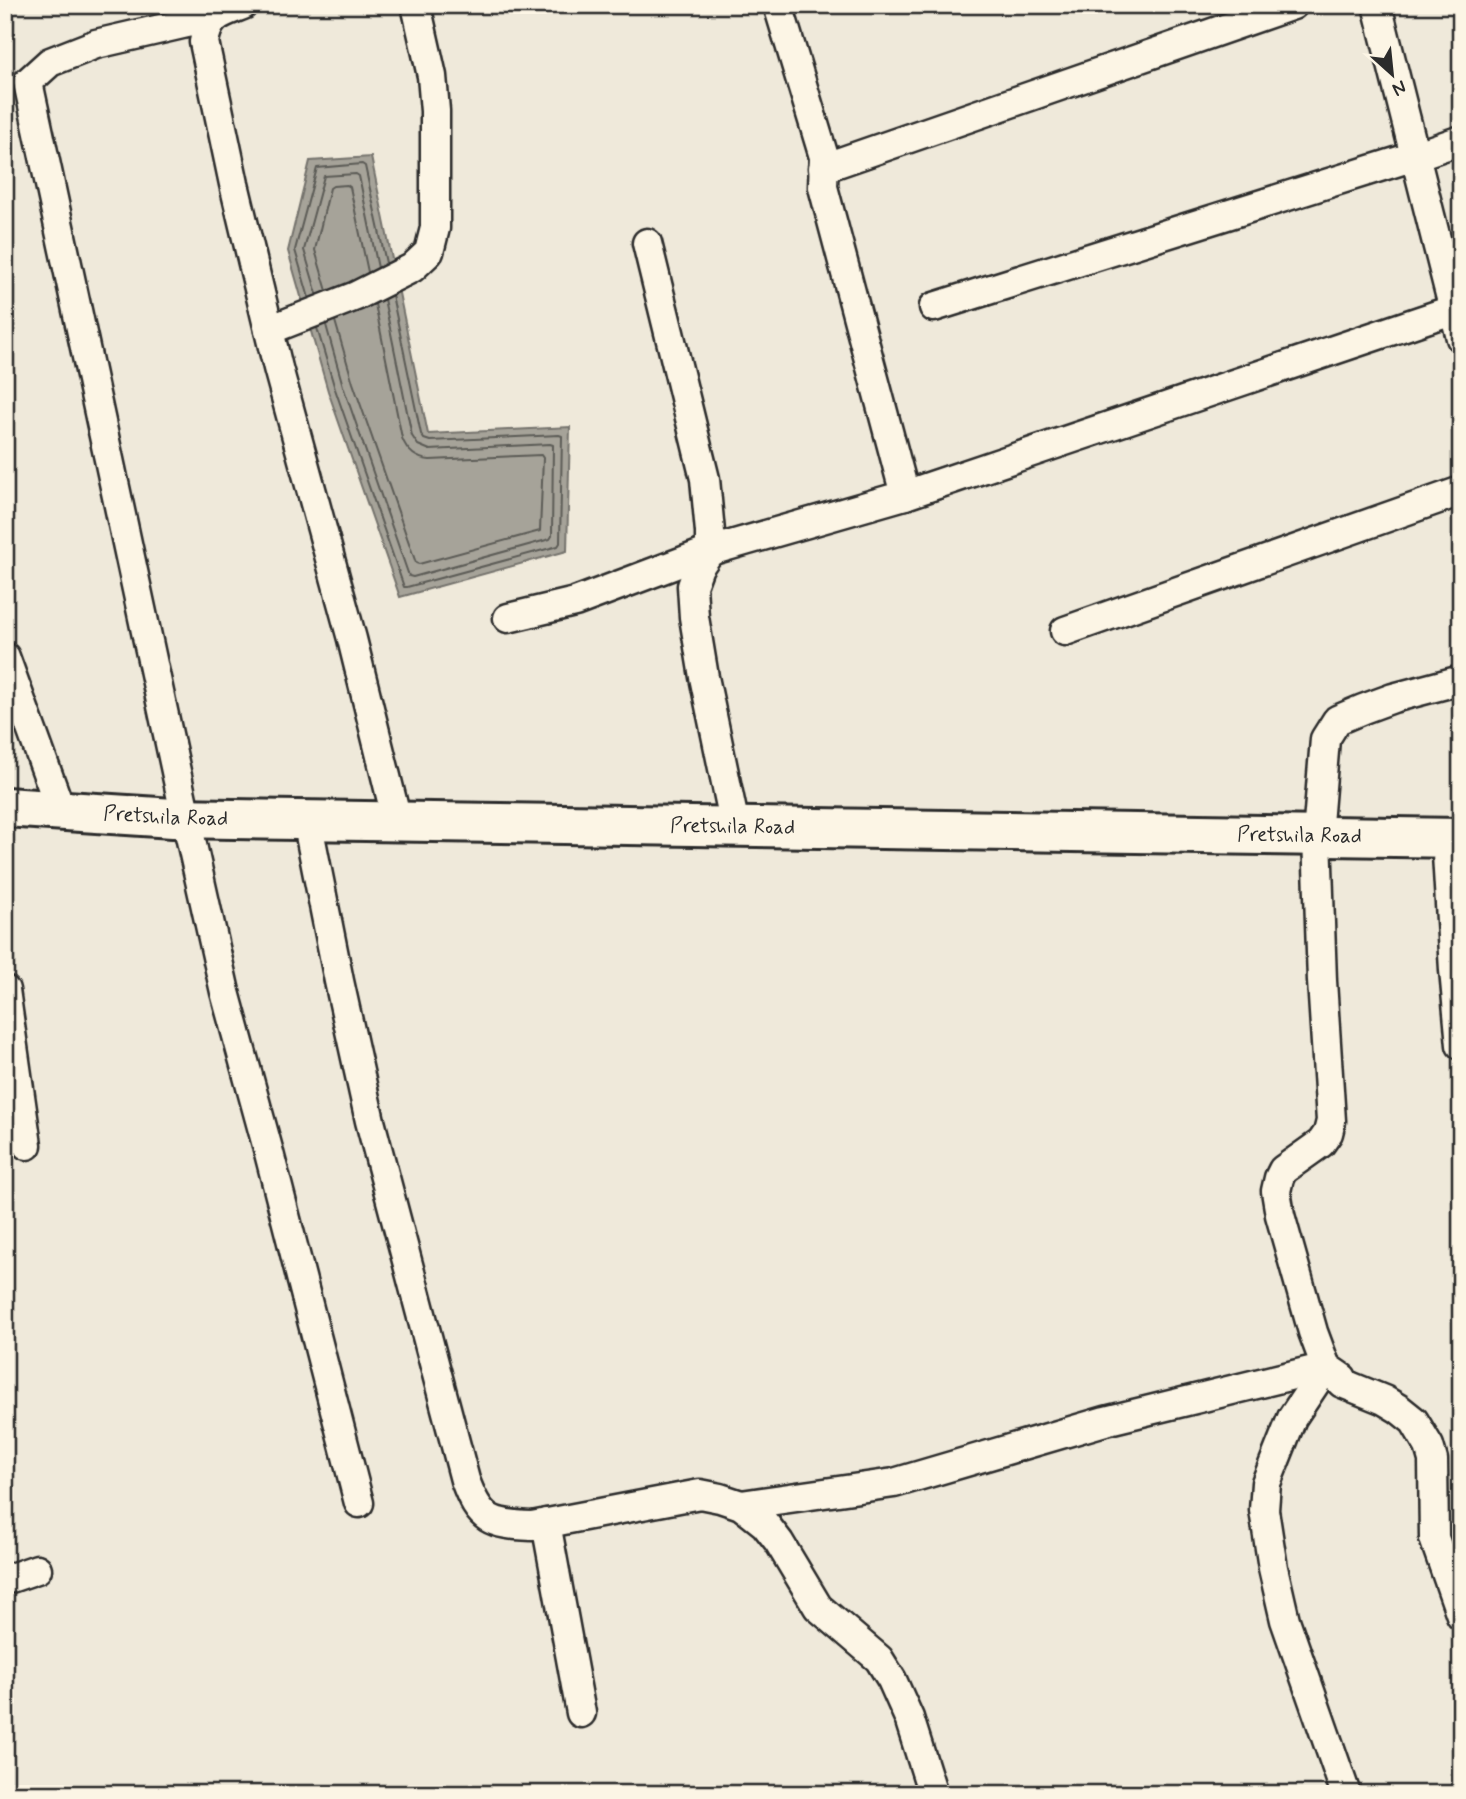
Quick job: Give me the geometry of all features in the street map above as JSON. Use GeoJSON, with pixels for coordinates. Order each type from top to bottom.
{"type":"FeatureCollection","features":[{"type":"Feature","properties":{"kind":"street"},"geometry":{"type":"LineString","coordinates":[[268,330],[356,296],[412,268],[429,252],[435,228],[435,111],[432,76],[416,5]]}},
{"type":"Feature","properties":{"kind":"street"},"geometry":{"type":"LineString","coordinates":[[778,5],[824,157],[822,187],[905,495]]}},
{"type":"Feature","properties":{"kind":"street"},"geometry":{"type":"LineString","coordinates":[[823,168],[1293,5]]}},
{"type":"Feature","properties":{"kind":"street"},"geometry":{"type":"LineString","coordinates":[[1377,5],[1457,308],[1461,338]]}},
{"type":"Feature","properties":{"kind":"street"},"geometry":{"type":"LineString","coordinates":[[230,10],[207,28],[204,41],[268,330],[352,639],[397,821]]}},
{"type":"Feature","properties":{"kind":"street"},"geometry":{"type":"LineString","coordinates":[[230,10],[96,44],[50,62],[28,82],[225,992],[359,1503]]}},
{"type":"Feature","properties":{"kind":"street"},"geometry":{"type":"LineString","coordinates":[[934,307],[1461,140]]}},
{"type":"Feature","properties":{"kind":"street"},"geometry":{"type":"LineString","coordinates":[[647,243],[705,479],[710,551],[699,567],[692,586],[694,617],[735,827]]}},
{"type":"Feature","properties":{"kind":"street"},"geometry":{"type":"LineString","coordinates":[[508,618],[575,603],[710,551],[905,495],[1457,308]]}},
{"type":"Feature","properties":{"kind":"street"},"geometry":{"type":"LineString","coordinates":[[1065,631],[1461,491]]}},
{"type":"Feature","properties":{"kind":"street"},"geometry":{"type":"LineString","coordinates":[[5,657],[61,811]]}},
{"type":"Feature","properties":{"kind":"street"},"geometry":{"type":"LineString","coordinates":[[1461,680],[1393,698],[1336,720],[1325,739],[1317,836],[1322,981],[1331,1121],[1328,1133],[1321,1143],[1283,1170],[1276,1191],[1280,1215],[1309,1319],[1326,1367],[1342,1383],[1399,1409],[1414,1422],[1429,1446],[1433,1460],[1434,1538],[1461,1615]]}},
{"type":"Feature","properties":{"kind":"street","name":"Pretshila Road"},"geometry":{"type":"LineString","coordinates":[[5,807],[186,818],[1453,838]]}},
{"type":"Feature","properties":{"kind":"street"},"geometry":{"type":"LineString","coordinates":[[307,820],[370,1121],[472,1500],[486,1518],[504,1525],[532,1526],[700,1494],[741,1506],[765,1524],[779,1542],[818,1607],[879,1659],[886,1669],[909,1718],[933,1794]]}},
{"type":"Feature","properties":{"kind":"street"},"geometry":{"type":"LineString","coordinates":[[1453,838],[1454,970],[1461,1045]]}},
{"type":"Feature","properties":{"kind":"street"},"geometry":{"type":"LineString","coordinates":[[5,989],[27,1145]]}},
{"type":"Feature","properties":{"kind":"street"},"geometry":{"type":"LineString","coordinates":[[741,1506],[894,1483],[1105,1421],[1326,1367]]}},
{"type":"Feature","properties":{"kind":"street"},"geometry":{"type":"LineString","coordinates":[[1326,1367],[1292,1418],[1266,1483],[1264,1510],[1285,1620],[1346,1794]]}},
{"type":"Feature","properties":{"kind":"street"},"geometry":{"type":"LineString","coordinates":[[546,1523],[581,1713]]}},
{"type":"Feature","properties":{"kind":"street"},"geometry":{"type":"LineString","coordinates":[[5,1580],[37,1569]]}},
{"type":"Feature","properties":{"kind":"water"},"geometry":{"type":"Polygon","coordinates":[[[371,157],[428,434],[570,427],[567,551],[400,597],[328,391],[288,251],[310,161],[371,157]]]}}]}
